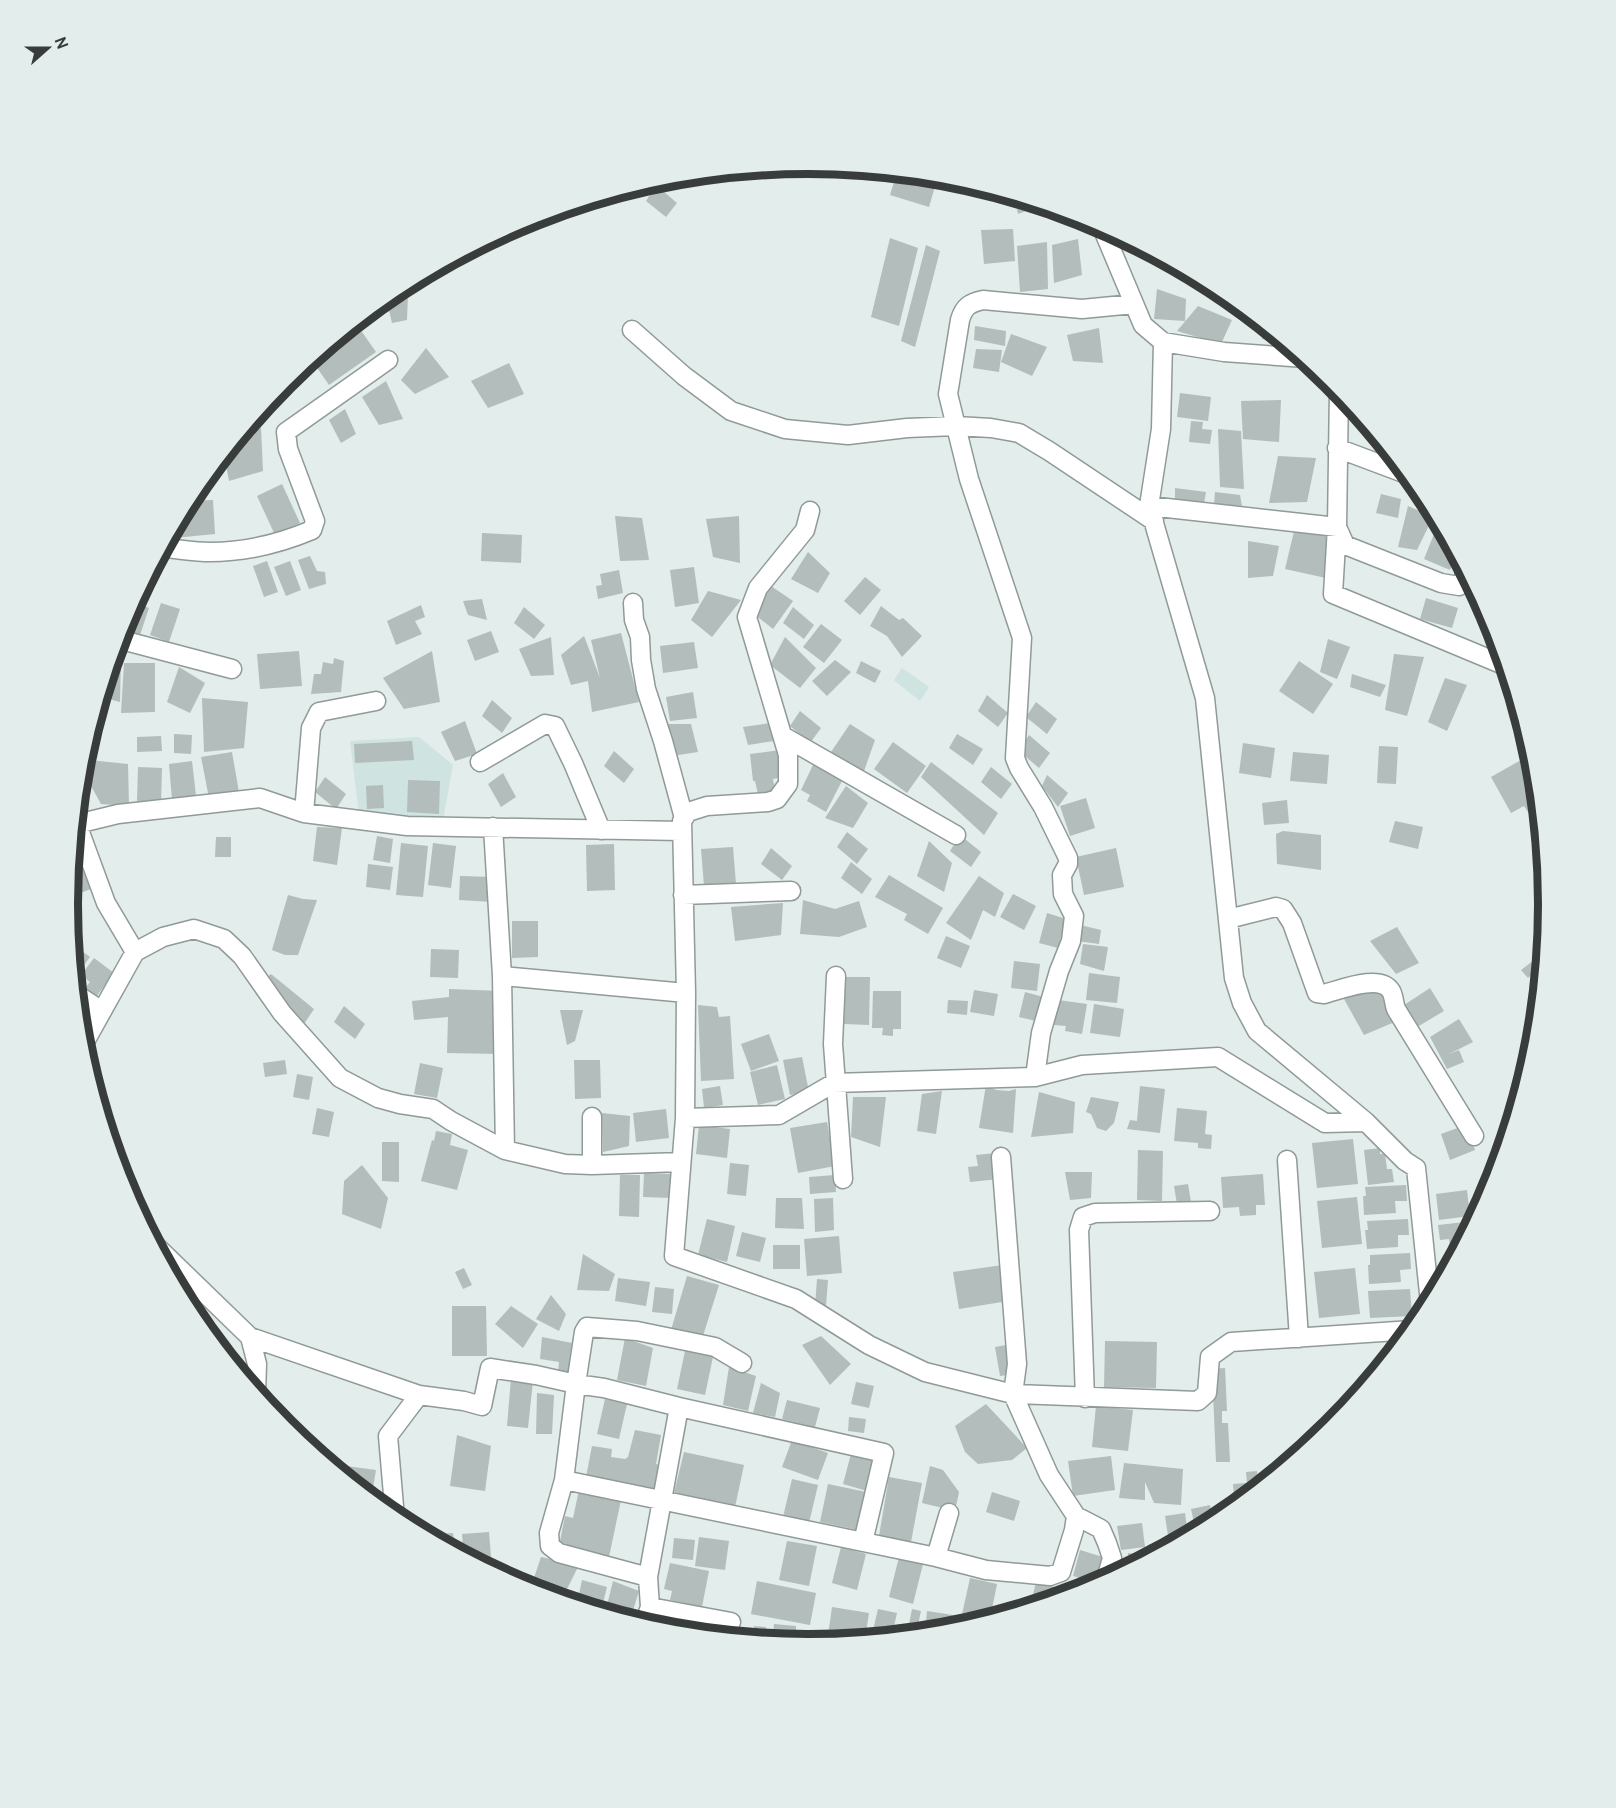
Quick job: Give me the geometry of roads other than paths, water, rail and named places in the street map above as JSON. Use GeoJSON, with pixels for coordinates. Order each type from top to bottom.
{"type":"FeatureCollection","features":[{"type":"Feature","properties":{"kind":"street"},"geometry":{"type":"LineString","coordinates":[[1107,238],[1143,325],[1162,342],[1224,352],[1291,357]]}},
{"type":"Feature","properties":{"kind":"street"},"geometry":{"type":"LineString","coordinates":[[1035,1077],[1041,1033],[1059,971],[1071,941],[1074,916],[1063,894],[1062,875],[1068,864],[1068,858],[1015,758],[1023,638],[969,479],[948,394],[962,311],[970,303],[983,300],[1082,309],[1134,304]]}},
{"type":"Feature","properties":{"kind":"street"},"geometry":{"type":"LineString","coordinates":[[632,330],[684,376],[730,411],[785,429],[848,435],[907,428],[956,426],[992,428],[1018,433],[1151,513],[1337,527]]}},
{"type":"Feature","properties":{"kind":"street"},"geometry":{"type":"LineString","coordinates":[[1162,342],[1161,429],[1151,513],[1205,698],[1234,978],[1242,1002],[1257,1031],[1366,1122],[1405,1161],[1416,1168],[1428,1288]]}},
{"type":"Feature","properties":{"kind":"street"},"geometry":{"type":"LineString","coordinates":[[171,549],[211,552],[242,550],[312,531],[315,521],[288,449],[286,432],[387,360]]}},
{"type":"Feature","properties":{"kind":"street"},"geometry":{"type":"LineString","coordinates":[[1338,402],[1337,527],[1333,594],[1496,662]]}},
{"type":"Feature","properties":{"kind":"street"},"geometry":{"type":"LineString","coordinates":[[1336,448],[1393,468]]}},
{"type":"Feature","properties":{"kind":"street"},"geometry":{"type":"LineString","coordinates":[[682,824],[692,810],[707,806],[768,802],[777,799],[788,784],[788,755],[747,617],[758,588],[805,530],[810,511]]}},
{"type":"Feature","properties":{"kind":"street"},"geometry":{"type":"LineString","coordinates":[[1337,527],[1345,544],[1441,583],[1459,586],[1463,581]]}},
{"type":"Feature","properties":{"kind":"street"},"geometry":{"type":"LineString","coordinates":[[633,603],[634,620],[640,637],[646,689],[663,741],[682,824],[686,993],[685,1118],[674,1256],[796,1299],[869,1345],[925,1372],[1013,1395],[1198,1401],[1207,1393],[1210,1357],[1231,1342],[1396,1335]]}},
{"type":"Feature","properties":{"kind":"street"},"geometry":{"type":"LineString","coordinates":[[128,642],[232,669]]}},
{"type":"Feature","properties":{"kind":"street"},"geometry":{"type":"LineString","coordinates":[[304,813],[311,728],[319,712],[376,701]]}},
{"type":"Feature","properties":{"kind":"street"},"geometry":{"type":"LineString","coordinates":[[480,762],[545,724],[555,726],[601,830]]}},
{"type":"Feature","properties":{"kind":"street"},"geometry":{"type":"LineString","coordinates":[[783,736],[956,835]]}},
{"type":"Feature","properties":{"kind":"street"},"geometry":{"type":"LineString","coordinates":[[83,822],[118,814],[260,798],[304,813],[407,826],[601,830],[682,824]]}},
{"type":"Feature","properties":{"kind":"street"},"geometry":{"type":"LineString","coordinates":[[493,827],[502,976],[505,1150]]}},
{"type":"Feature","properties":{"kind":"street"},"geometry":{"type":"LineString","coordinates":[[81,838],[106,903],[135,952]]}},
{"type":"Feature","properties":{"kind":"street"},"geometry":{"type":"LineString","coordinates":[[683,895],[790,891]]}},
{"type":"Feature","properties":{"kind":"street"},"geometry":{"type":"LineString","coordinates":[[1228,920],[1276,907],[1283,909],[1292,923],[1317,993],[1324,994],[1373,982],[1384,985],[1392,992],[1396,1010],[1474,1136]]}},
{"type":"Feature","properties":{"kind":"street"},"geometry":{"type":"LineString","coordinates":[[90,1033],[135,952],[163,937],[194,929],[224,939],[242,956],[289,1022],[340,1078],[378,1098],[433,1109],[505,1150],[565,1164],[681,1162]]}},
{"type":"Feature","properties":{"kind":"street"},"geometry":{"type":"LineString","coordinates":[[502,976],[686,993]]}},
{"type":"Feature","properties":{"kind":"street"},"geometry":{"type":"LineString","coordinates":[[836,976],[834,1083],[843,1179]]}},
{"type":"Feature","properties":{"kind":"street"},"geometry":{"type":"LineString","coordinates":[[84,999],[102,1011]]}},
{"type":"Feature","properties":{"kind":"street"},"geometry":{"type":"LineString","coordinates":[[685,1118],[779,1115],[834,1083],[1035,1077],[1082,1065],[1218,1057],[1325,1123],[1366,1122]]}},
{"type":"Feature","properties":{"kind":"street"},"geometry":{"type":"LineString","coordinates":[[592,1117],[592,1165]]}},
{"type":"Feature","properties":{"kind":"street"},"geometry":{"type":"LineString","coordinates":[[1001,1157],[1017,1364],[1013,1395],[1049,1475],[1076,1516],[1087,1524],[1101,1529],[1112,1558],[1109,1568]]}},
{"type":"Feature","properties":{"kind":"street"},"geometry":{"type":"LineString","coordinates":[[1287,1160],[1299,1338]]}},
{"type":"Feature","properties":{"kind":"street"},"geometry":{"type":"LineString","coordinates":[[1085,1398],[1078,1230],[1083,1217],[1095,1213],[1210,1212]]}},
{"type":"Feature","properties":{"kind":"street"},"geometry":{"type":"LineString","coordinates":[[172,1261],[250,1337],[419,1395],[464,1401],[482,1406],[490,1368],[604,1388],[884,1453],[863,1542]]}},
{"type":"Feature","properties":{"kind":"street"},"geometry":{"type":"LineString","coordinates":[[648,1577],[559,1553],[550,1546],[549,1533],[564,1480],[584,1332],[587,1327],[637,1331],[715,1347],[742,1363]]}},
{"type":"Feature","properties":{"kind":"street"},"geometry":{"type":"LineString","coordinates":[[250,1337],[257,1364],[256,1382]]}},
{"type":"Feature","properties":{"kind":"street"},"geometry":{"type":"LineString","coordinates":[[394,1505],[388,1437],[419,1395]]}},
{"type":"Feature","properties":{"kind":"street"},"geometry":{"type":"LineString","coordinates":[[647,1616],[648,1577],[679,1407]]}},
{"type":"Feature","properties":{"kind":"street"},"geometry":{"type":"LineString","coordinates":[[564,1480],[936,1557],[986,1570],[1056,1575],[1060,1572],[1065,1559],[1076,1516]]}},
{"type":"Feature","properties":{"kind":"street"},"geometry":{"type":"LineString","coordinates":[[936,1557],[949,1513]]}},
{"type":"Feature","properties":{"kind":"street"},"geometry":{"type":"LineString","coordinates":[[650,1616],[731,1622]]}}]}
